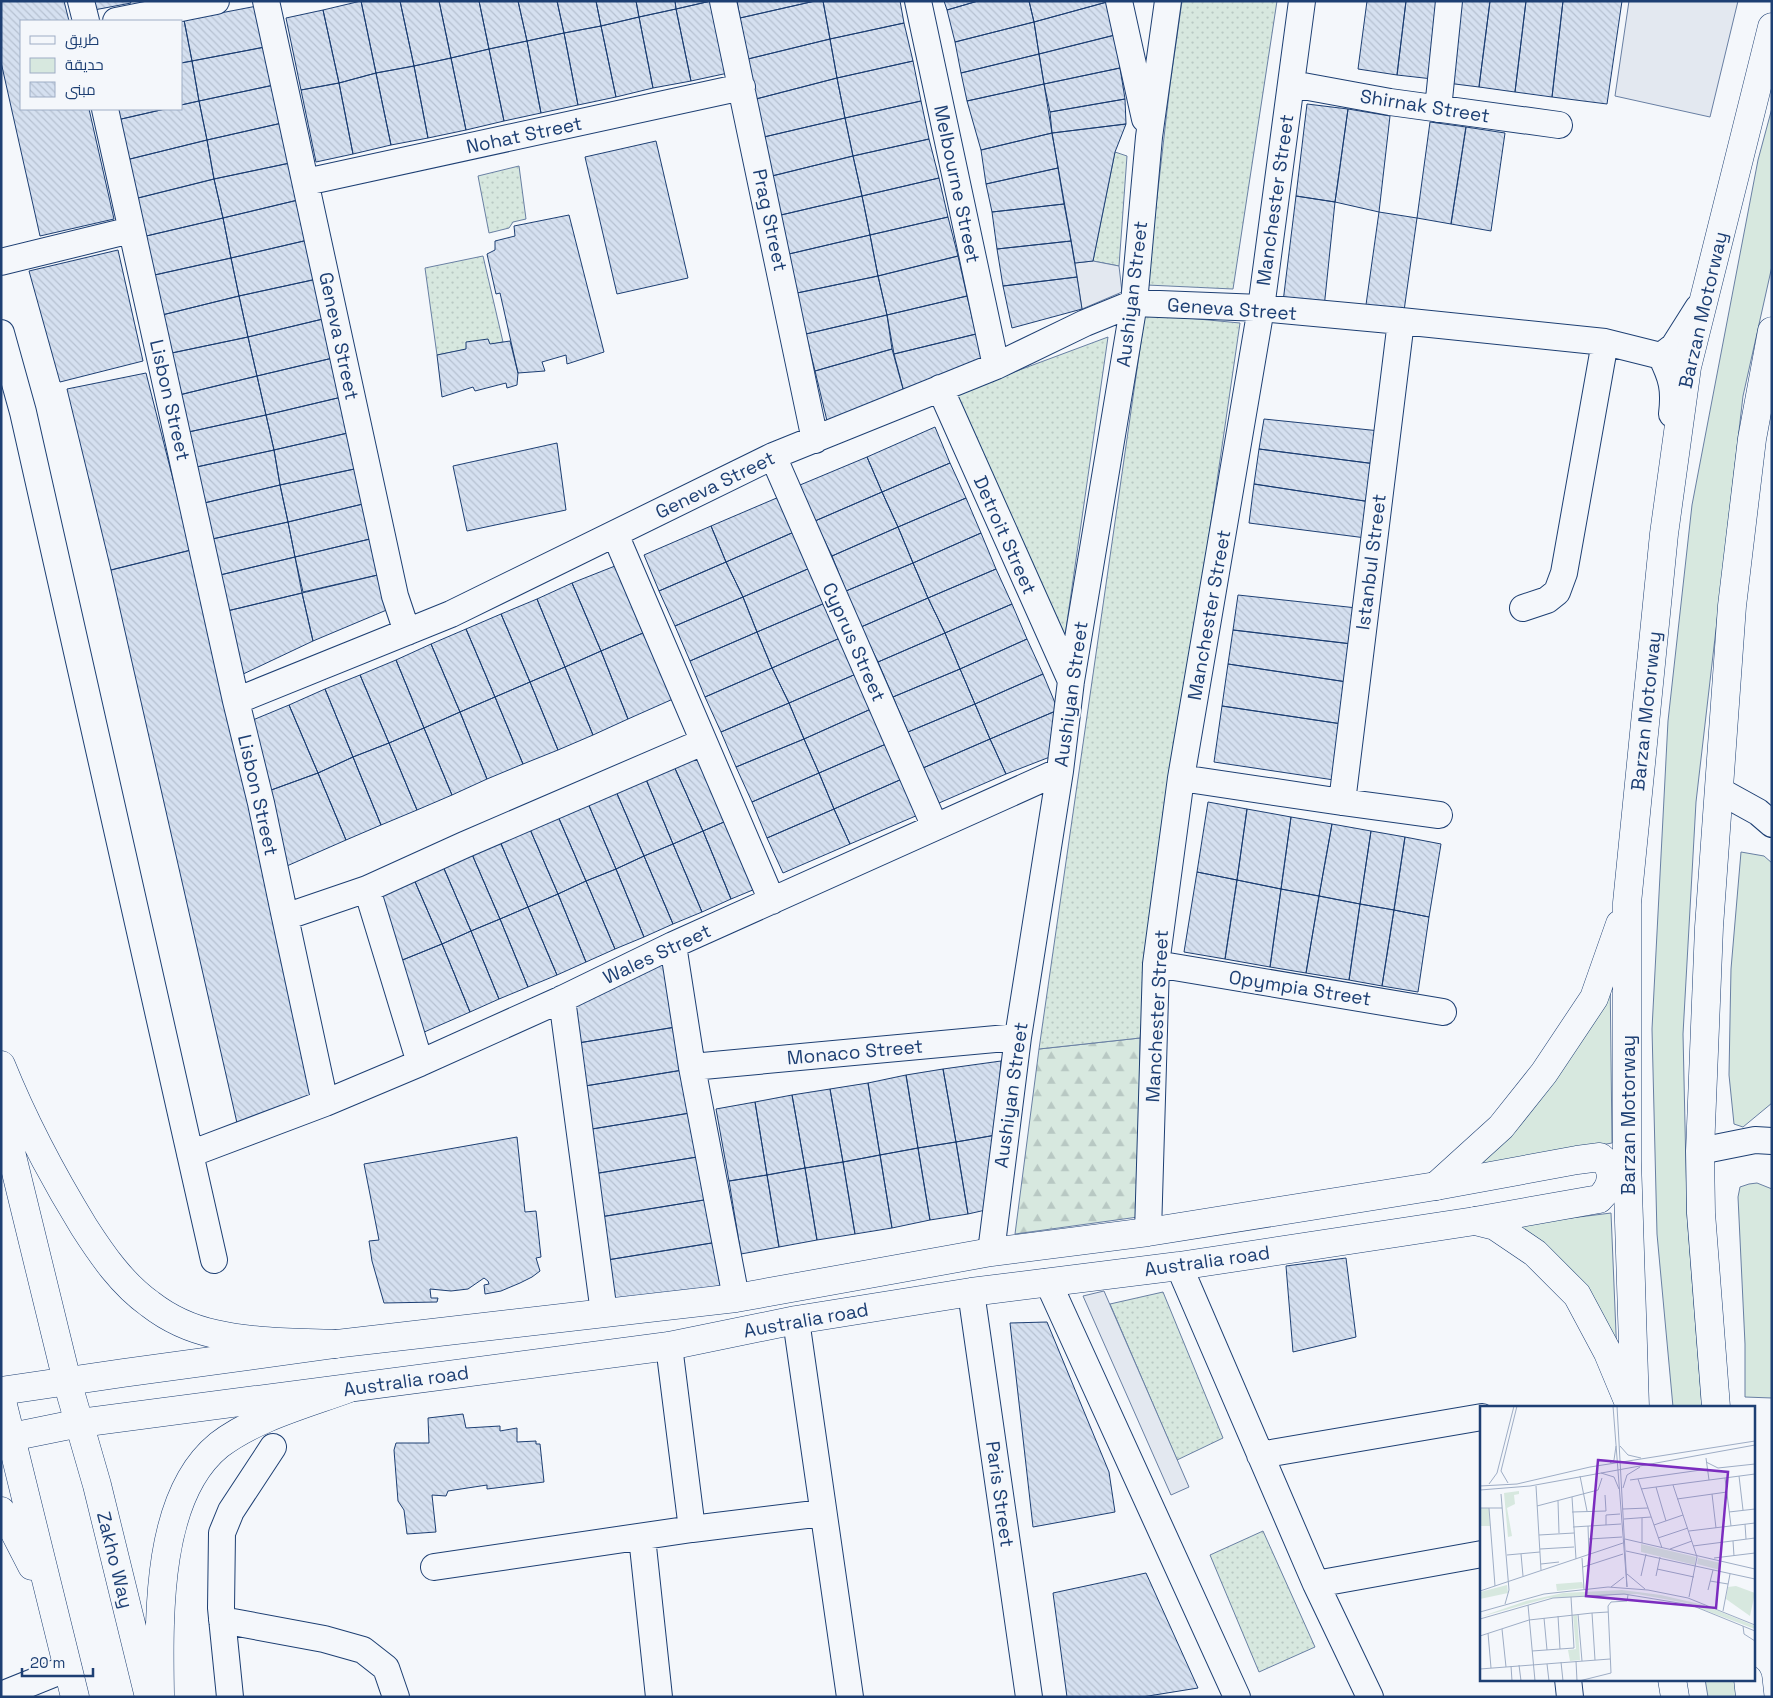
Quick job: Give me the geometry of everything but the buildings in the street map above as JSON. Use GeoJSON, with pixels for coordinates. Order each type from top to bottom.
{"type":"FeatureCollection","features":[{"type":"Feature","properties":{"kind":"main road","name":"Barzan Motorway"},"geometry":{"type":"LineString","coordinates":[[1635,1406],[1627,1160],[1627,903],[1664,534],[1687,367],[1772,26]]}},
{"type":"Feature","properties":{"kind":"main road"},"geometry":{"type":"LineString","coordinates":[[1716,1406],[1702,1213],[1700,1151],[1709,927],[1732,606],[1752,439],[1772,331]]}},
{"type":"Feature","properties":{"kind":"main road"},"geometry":{"type":"LineString","coordinates":[[1436,1186],[1500,1127],[1544,1074],[1594,998],[1627,903]]}},
{"type":"Feature","properties":{"kind":"main road"},"geometry":{"type":"LineString","coordinates":[[1,1066],[42,1156],[74,1211],[104,1258],[124,1281],[149,1304],[183,1323],[214,1334],[253,1340],[335,1344]]}},
{"type":"Feature","properties":{"kind":"main road"},"geometry":{"type":"LineString","coordinates":[[1,1111],[68,1381]]}},
{"type":"Feature","properties":{"kind":"main road","name":"Australia road"},"geometry":{"type":"LineString","coordinates":[[1,1391],[335,1344],[736,1298],[990,1252],[1148,1232],[1436,1186],[1577,1160],[1600,1157],[1606,1161],[1610,1169],[1611,1180],[1599,1199],[1475,1221],[1179,1266],[971,1292],[796,1320],[669,1346],[80,1423],[7,1438]]}},
{"type":"Feature","properties":{"kind":"main road"},"geometry":{"type":"LineString","coordinates":[[1475,1221],[1495,1226],[1535,1253],[1577,1295],[1608,1353],[1630,1406]]}},
{"type":"Feature","properties":{"kind":"main road","name":"Zakho Way"},"geometry":{"type":"LineString","coordinates":[[68,1381],[149,1697]]}},
{"type":"Feature","properties":{"kind":"main road"},"geometry":{"type":"LineString","coordinates":[[160,1697],[159,1633],[162,1583],[170,1536],[182,1495],[197,1467],[219,1445],[242,1431],[265,1420],[347,1389]]}},
{"type":"Feature","properties":{"kind":"main road"},"geometry":{"type":"LineString","coordinates":[[1,1397],[7,1438],[75,1697]]}},
{"type":"Feature","properties":{"kind":"main road"},"geometry":{"type":"LineString","coordinates":[[1,1511],[34,1569],[58,1630]]}},
{"type":"Feature","properties":{"kind":"main road"},"geometry":{"type":"LineString","coordinates":[[1672,1680],[1675,1697]]}},
{"type":"Feature","properties":{"kind":"main road"},"geometry":{"type":"LineString","coordinates":[[1748,1680],[1750,1697]]}},
{"type":"Feature","properties":{"kind":"street"},"geometry":{"type":"LineString","coordinates":[[81,1],[86,20]]}},
{"type":"Feature","properties":{"kind":"street"},"geometry":{"type":"LineString","coordinates":[[121,20],[216,1]]}},
{"type":"Feature","properties":{"kind":"street","name":"Geneva Street"},"geometry":{"type":"LineString","coordinates":[[266,1],[395,596],[408,632],[451,614],[773,456],[996,366],[1085,323],[1134,303],[1260,308],[1401,321],[1605,342],[1661,356]]}},
{"type":"Feature","properties":{"kind":"street","name":"Prag Street"},"geometry":{"type":"LineString","coordinates":[[723,1],[815,440]]}},
{"type":"Feature","properties":{"kind":"street","name":"Melbourne Street"},"geometry":{"type":"LineString","coordinates":[[918,1],[996,366]]}},
{"type":"Feature","properties":{"kind":"street","name":"Aushiyan Street"},"geometry":{"type":"LineString","coordinates":[[1119,1],[1149,137]]}},
{"type":"Feature","properties":{"kind":"street","name":"Aushiyan Street"},"geometry":{"type":"LineString","coordinates":[[990,1252],[1018,1038],[1060,771],[1071,681],[1134,303],[1149,137],[1168,1]]}},
{"type":"Feature","properties":{"kind":"street","name":"Manchester Street"},"geometry":{"type":"LineString","coordinates":[[1148,1232],[1156,964],[1181,778],[1260,308],[1302,1]]}},
{"type":"Feature","properties":{"kind":"street"},"geometry":{"type":"LineString","coordinates":[[1438,109],[1449,1]]}},
{"type":"Feature","properties":{"kind":"street","name":"Shirnak Street"},"geometry":{"type":"LineString","coordinates":[[1292,84],[1390,102],[1559,125]]}},
{"type":"Feature","properties":{"kind":"street","name":"Nohat Street"},"geometry":{"type":"LineString","coordinates":[[306,182],[742,87]]}},
{"type":"Feature","properties":{"kind":"street","name":"Lisbon Street"},"geometry":{"type":"LineString","coordinates":[[105,110],[236,701],[261,803],[284,917],[326,1103]]}},
{"type":"Feature","properties":{"kind":"street"},"geometry":{"type":"LineString","coordinates":[[1,262],[131,230]]}},
{"type":"Feature","properties":{"kind":"street"},"geometry":{"type":"LineString","coordinates":[[1669,497],[1665,478],[1674,394],[1670,374],[1661,356],[1674,346],[1705,296]]}},
{"type":"Feature","properties":{"kind":"street","name":"Istanbul Street"},"geometry":{"type":"LineString","coordinates":[[1342,802],[1401,321]]}},
{"type":"Feature","properties":{"kind":"street"},"geometry":{"type":"LineString","coordinates":[[1,333],[23,412],[214,1260]]}},
{"type":"Feature","properties":{"kind":"street"},"geometry":{"type":"LineString","coordinates":[[1523,608],[1547,600],[1557,592],[1564,573],[1605,342]]}},
{"type":"Feature","properties":{"kind":"street","name":"Detroit Street"},"geometry":{"type":"LineString","coordinates":[[940,388],[1071,681]]}},
{"type":"Feature","properties":{"kind":"street","name":"Cyprus Street"},"geometry":{"type":"LineString","coordinates":[[773,456],[936,827]]}},
{"type":"Feature","properties":{"kind":"street"},"geometry":{"type":"LineString","coordinates":[[615,534],[772,901]]}},
{"type":"Feature","properties":{"kind":"street"},"geometry":{"type":"LineString","coordinates":[[236,701],[408,632]]}},
{"type":"Feature","properties":{"kind":"street"},"geometry":{"type":"LineString","coordinates":[[284,917],[367,889],[703,742]]}},
{"type":"Feature","properties":{"kind":"street","name":"Wales Street"},"geometry":{"type":"LineString","coordinates":[[190,1154],[326,1103],[420,1063],[562,999],[673,945],[1060,771]]}},
{"type":"Feature","properties":{"kind":"street"},"geometry":{"type":"LineString","coordinates":[[1181,778],[1438,815]]}},
{"type":"Feature","properties":{"kind":"street"},"geometry":{"type":"LineString","coordinates":[[1720,792],[1758,812],[1772,824]]}},
{"type":"Feature","properties":{"kind":"street"},"geometry":{"type":"LineString","coordinates":[[367,889],[420,1063]]}},
{"type":"Feature","properties":{"kind":"street"},"geometry":{"type":"LineString","coordinates":[[673,945],[692,1067],[736,1298]]}},
{"type":"Feature","properties":{"kind":"street","name":"Opympia Street"},"geometry":{"type":"LineString","coordinates":[[1156,964],[1443,1012]]}},
{"type":"Feature","properties":{"kind":"street"},"geometry":{"type":"LineString","coordinates":[[562,999],[604,1314]]}},
{"type":"Feature","properties":{"kind":"street","name":"Monaco Street"},"geometry":{"type":"LineString","coordinates":[[692,1067],[1018,1038]]}},
{"type":"Feature","properties":{"kind":"street"},"geometry":{"type":"LineString","coordinates":[[1700,1151],[1755,1140],[1771,1140]]}},
{"type":"Feature","properties":{"kind":"street"},"geometry":{"type":"LineString","coordinates":[[1179,1266],[1316,1584],[1370,1697]]}},
{"type":"Feature","properties":{"kind":"street"},"geometry":{"type":"LineString","coordinates":[[1048,1282],[1237,1697]]}},
{"type":"Feature","properties":{"kind":"street","name":"Paris Street"},"geometry":{"type":"LineString","coordinates":[[971,1292],[1028,1697]]}},
{"type":"Feature","properties":{"kind":"street"},"geometry":{"type":"LineString","coordinates":[[796,1320],[850,1697]]}},
{"type":"Feature","properties":{"kind":"street"},"geometry":{"type":"LineString","coordinates":[[669,1346],[692,1529]]}},
{"type":"Feature","properties":{"kind":"street"},"geometry":{"type":"LineString","coordinates":[[1260,1455],[1480,1417]]}},
{"type":"Feature","properties":{"kind":"street"},"geometry":{"type":"LineString","coordinates":[[230,1697],[222,1620],[222,1533],[231,1511],[273,1447]]}},
{"type":"Feature","properties":{"kind":"street"},"geometry":{"type":"LineString","coordinates":[[434,1567],[692,1529],[823,1514]]}},
{"type":"Feature","properties":{"kind":"street"},"geometry":{"type":"LineString","coordinates":[[642,1537],[659,1697]]}},
{"type":"Feature","properties":{"kind":"street"},"geometry":{"type":"LineString","coordinates":[[1316,1584],[1480,1554]]}},
{"type":"Feature","properties":{"kind":"street"},"geometry":{"type":"LineString","coordinates":[[222,1620],[324,1638],[363,1650],[386,1668],[396,1697]]}},
{"type":"Feature","properties":{"kind":"street"},"geometry":{"type":"LineString","coordinates":[[1,1695],[68,1668]]}},
{"type":"Feature","properties":{"kind":"street"},"geometry":{"type":"LineString","coordinates":[[1568,1680],[1570,1697]]}},
{"type":"Feature","properties":{"kind":"green space"},"geometry":{"type":"Polygon","coordinates":[[[1182,1],[1277,1],[1233,289],[1147,285],[1170,85],[1182,1]]]}},
{"type":"Feature","properties":{"kind":"green space"},"geometry":{"type":"Polygon","coordinates":[[[1772,108],[1772,266],[1743,396],[1696,802],[1683,1034],[1687,1215],[1702,1406],[1673,1406],[1657,1234],[1652,1029],[1668,721],[1692,505],[1758,160],[1772,108]]]}},
{"type":"Feature","properties":{"kind":"green space"},"geometry":{"type":"Polygon","coordinates":[[[1115,152],[1127,156],[1119,266],[1093,261],[1115,152]]]}},
{"type":"Feature","properties":{"kind":"green space"},"geometry":{"type":"Polygon","coordinates":[[[519,166],[526,219],[513,222],[509,228],[489,233],[478,176],[519,166]]]}},
{"type":"Feature","properties":{"kind":"green space"},"geometry":{"type":"Polygon","coordinates":[[[483,256],[503,342],[437,355],[425,268],[483,256]]]}},
{"type":"Feature","properties":{"kind":"green space"},"geometry":{"type":"Polygon","coordinates":[[[1145,314],[1240,323],[1150,941],[1140,1038],[1039,1049],[1145,314]]]}},
{"type":"Feature","properties":{"kind":"green space"},"geometry":{"type":"Polygon","coordinates":[[[1108,337],[1065,636],[955,394],[1108,337]]]}},
{"type":"Feature","properties":{"kind":"green space"},"geometry":{"type":"Polygon","coordinates":[[[1741,852],[1764,856],[1772,863],[1772,1103],[1743,1127],[1734,1124],[1729,1075],[1731,969],[1741,852]]]}},
{"type":"Feature","properties":{"kind":"green space"},"geometry":{"type":"Polygon","coordinates":[[[1610,969],[1612,1143],[1466,1169],[1610,969]]]}},
{"type":"Feature","properties":{"kind":"green space"},"geometry":{"type":"Polygon","coordinates":[[[1140,1038],[1138,1217],[1015,1234],[1039,1049],[1140,1038]]]}},
{"type":"Feature","properties":{"kind":"green space"},"geometry":{"type":"Polygon","coordinates":[[[1757,1183],[1772,1189],[1772,1398],[1745,1397],[1745,1344],[1738,1197],[1740,1187],[1757,1183]]]}},
{"type":"Feature","properties":{"kind":"green space"},"geometry":{"type":"Polygon","coordinates":[[[1611,1213],[1617,1357],[1507,1226],[1611,1213]]]}},
{"type":"Feature","properties":{"kind":"green space"},"geometry":{"type":"Polygon","coordinates":[[[1163,1292],[1223,1438],[1177,1460],[1110,1304],[1163,1292]]]}},
{"type":"Feature","properties":{"kind":"green space"},"geometry":{"type":"Polygon","coordinates":[[[1263,1531],[1315,1647],[1259,1672],[1210,1555],[1263,1531]]]}},
{"type":"Feature","properties":{"kind":"green space"},"geometry":{"type":"Polygon","coordinates":[[[1705,1680],[1738,1680],[1741,1697],[1708,1697],[1705,1680]]]}},
{"type":"Feature","properties":{"kind":"shaded area"},"geometry":{"type":"Polygon","coordinates":[[[1629,1],[1738,1],[1710,117],[1615,96],[1629,1]]]}},
{"type":"Feature","properties":{"kind":"shaded area"},"geometry":{"type":"Polygon","coordinates":[[[1093,261],[1119,266],[1122,292],[1082,309],[1075,263],[1093,261]]]}},
{"type":"Feature","properties":{"kind":"shaded area"},"geometry":{"type":"Polygon","coordinates":[[[1104,1291],[1189,1487],[1171,1495],[1083,1296],[1104,1291]]]}}]}
